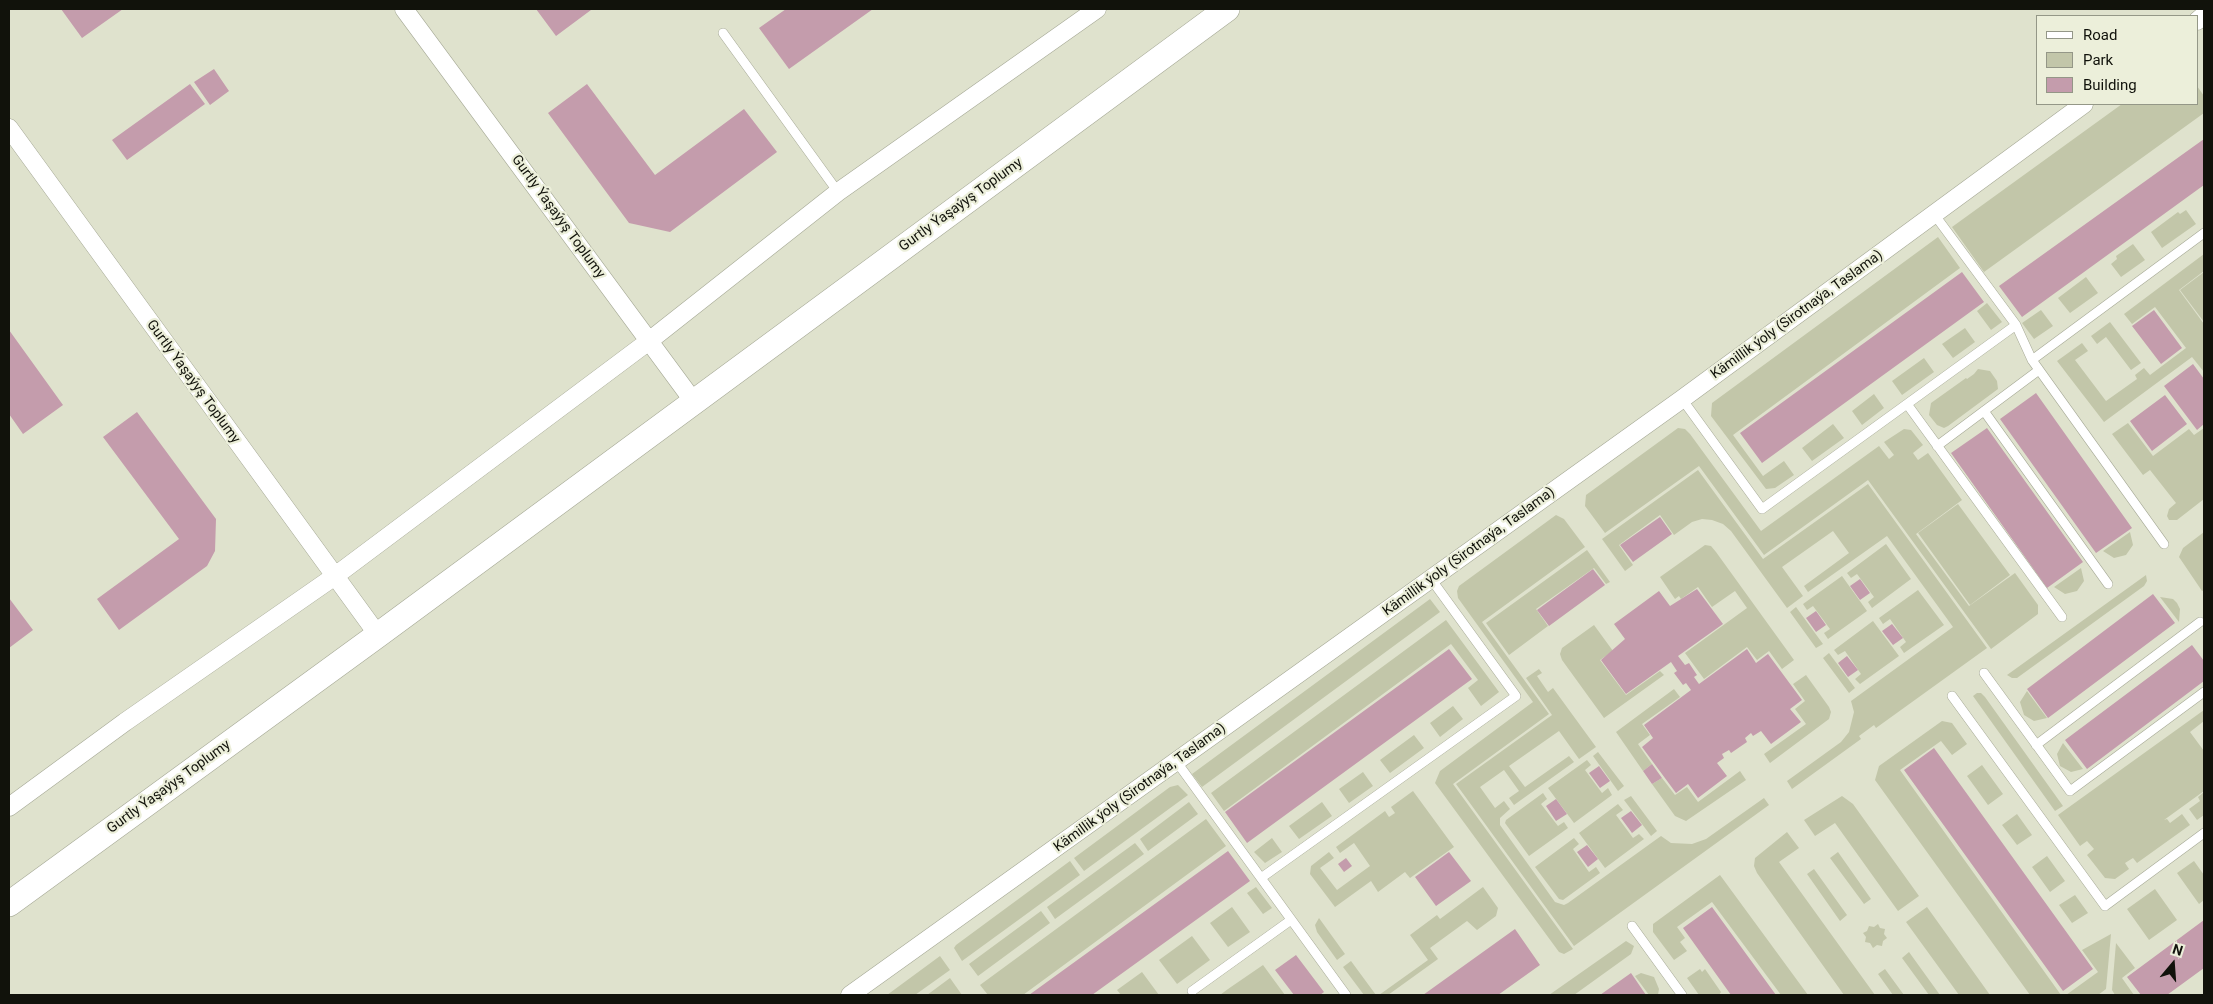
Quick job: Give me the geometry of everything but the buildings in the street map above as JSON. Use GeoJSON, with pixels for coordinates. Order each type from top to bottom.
{"type":"FeatureCollection","features":[{"type":"Feature","properties":{"kind":"street","name":"Gurtly Ýaşaýyş Toplumy"},"geometry":{"type":"LineString","coordinates":[[404,9],[694,402]]}},
{"type":"Feature","properties":{"kind":"street"},"geometry":{"type":"LineString","coordinates":[[9,807],[124,722],[335,576],[649,341],[838,192],[1097,9]]}},
{"type":"Feature","properties":{"kind":"street","name":"Gurtly Ýaşaýyş Toplumy"},"geometry":{"type":"LineString","coordinates":[[9,904],[378,635],[1227,9]]}},
{"type":"Feature","properties":{"kind":"street","name":"Kämillik ýoly (Sirotnaýa, Taslama)"},"geometry":{"type":"LineString","coordinates":[[850,995],[1682,399],[2083,105]]}},
{"type":"Feature","properties":{"kind":"street","name":"Gurtly Ýaşaýyş Toplumy"},"geometry":{"type":"LineString","coordinates":[[9,128],[378,635]]}},
{"type":"Feature","properties":{"kind":"lane"},"geometry":{"type":"LineString","coordinates":[[722,34],[838,192]]}},
{"type":"Feature","properties":{"kind":"lane"},"geometry":{"type":"LineString","coordinates":[[1934,214],[2016,325],[2032,360],[2164,544]]}},
{"type":"Feature","properties":{"kind":"lane"},"geometry":{"type":"LineString","coordinates":[[2032,360],[2204,233]]}},
{"type":"Feature","properties":{"kind":"lane"},"geometry":{"type":"LineString","coordinates":[[1682,399],[1762,509],[2016,325]]}},
{"type":"Feature","properties":{"kind":"lane"},"geometry":{"type":"LineString","coordinates":[[1937,446],[2039,370]]}},
{"type":"Feature","properties":{"kind":"lane"},"geometry":{"type":"LineString","coordinates":[[1907,404],[2062,617]]}},
{"type":"Feature","properties":{"kind":"lane"},"geometry":{"type":"LineString","coordinates":[[1984,411],[2108,584]]}},
{"type":"Feature","properties":{"kind":"lane"},"geometry":{"type":"LineString","coordinates":[[1261,878],[1516,696],[1431,579]]}},
{"type":"Feature","properties":{"kind":"lane"},"geometry":{"type":"LineString","coordinates":[[2036,745],[2200,622]]}},
{"type":"Feature","properties":{"kind":"lane"},"geometry":{"type":"LineString","coordinates":[[1984,673],[2070,790],[2204,692]]}},
{"type":"Feature","properties":{"kind":"lane"},"geometry":{"type":"LineString","coordinates":[[1952,696],[2105,906],[2204,834]]}},
{"type":"Feature","properties":{"kind":"lane"},"geometry":{"type":"LineString","coordinates":[[1176,761],[1346,995]]}},
{"type":"Feature","properties":{"kind":"lane"},"geometry":{"type":"LineString","coordinates":[[1192,991],[1291,920]]}},
{"type":"Feature","properties":{"kind":"lane"},"geometry":{"type":"LineString","coordinates":[[1632,926],[1682,995]]}},
{"type":"Feature","properties":{"kind":"green space"},"geometry":{"type":"Polygon","coordinates":[[[2198,87],[2204,96],[2204,113],[1984,272],[1952,227],[2121,105],[2198,105],[2198,87]]]}},
{"type":"Feature","properties":{"kind":"green space"},"geometry":{"type":"Polygon","coordinates":[[[2186,210],[2196,224],[2162,248],[2151,232],[2178,212],[2180,214],[2186,210]]]}},
{"type":"Feature","properties":{"kind":"green space"},"geometry":{"type":"Polygon","coordinates":[[[1938,237],[1960,268],[1733,435],[1763,476],[1784,461],[1794,475],[1775,488],[1766,489],[1711,416],[1712,403],[1938,237]]]}},
{"type":"Feature","properties":{"kind":"green space"},"geometry":{"type":"Polygon","coordinates":[[[2133,244],[2145,260],[2121,277],[2111,264],[2117,259],[2116,256],[2133,244]]]}},
{"type":"Feature","properties":{"kind":"green space"},"geometry":{"type":"Polygon","coordinates":[[[2204,254],[2204,271],[2179,290],[2204,324],[2204,372],[2192,357],[2104,422],[2057,361],[2082,343],[2088,351],[2075,360],[2106,401],[2137,379],[2135,375],[2144,368],[2150,375],[2186,348],[2155,307],[2132,324],[2124,314],[2204,254]]]}},
{"type":"Feature","properties":{"kind":"green space"},"geometry":{"type":"Polygon","coordinates":[[[2204,272],[2204,322],[2180,290],[2204,272]]]}},
{"type":"Feature","properties":{"kind":"green space"},"geometry":{"type":"Polygon","coordinates":[[[2086,277],[2098,293],[2070,313],[2058,298],[2086,277]]]}},
{"type":"Feature","properties":{"kind":"green space"},"geometry":{"type":"Polygon","coordinates":[[[1987,303],[2002,322],[1991,330],[1977,311],[1987,303]]]}},
{"type":"Feature","properties":{"kind":"green space"},"geometry":{"type":"Polygon","coordinates":[[[2041,310],[2053,326],[2034,339],[2022,323],[2041,310]]]}},
{"type":"Feature","properties":{"kind":"green space"},"geometry":{"type":"Polygon","coordinates":[[[2110,322],[2141,363],[2131,370],[2106,337],[2097,344],[2091,336],[2110,322]]]}},
{"type":"Feature","properties":{"kind":"green space"},"geometry":{"type":"Polygon","coordinates":[[[1965,328],[1975,342],[1953,358],[1942,344],[1965,328]]]}},
{"type":"Feature","properties":{"kind":"green space"},"geometry":{"type":"Polygon","coordinates":[[[1924,358],[1934,372],[1902,395],[1892,381],[1924,358]]]}},
{"type":"Feature","properties":{"kind":"green space"},"geometry":{"type":"Polygon","coordinates":[[[1978,369],[1990,371],[1997,381],[1998,389],[1948,426],[1944,428],[1937,425],[1929,415],[1931,403],[1974,374],[1978,369]]]}},
{"type":"Feature","properties":{"kind":"green space"},"geometry":{"type":"Polygon","coordinates":[[[1874,394],[1884,408],[1862,425],[1852,411],[1874,394]]]}},
{"type":"Feature","properties":{"kind":"green space"},"geometry":{"type":"Polygon","coordinates":[[[2128,423],[2153,456],[2189,429],[2194,435],[2204,428],[2204,499],[2177,520],[2169,520],[2167,516],[2169,509],[2176,503],[2150,470],[2143,475],[2112,434],[2128,423]]]}},
{"type":"Feature","properties":{"kind":"green space"},"geometry":{"type":"Polygon","coordinates":[[[1833,424],[1844,438],[1812,461],[1802,448],[1833,424]]]}},
{"type":"Feature","properties":{"kind":"green space"},"geometry":{"type":"Polygon","coordinates":[[[1678,428],[1685,429],[1690,434],[1761,531],[1879,446],[1889,459],[1894,455],[1884,442],[1904,429],[1911,430],[1923,445],[1913,453],[1918,460],[1928,453],[1962,500],[1916,534],[1969,606],[2015,573],[2038,605],[2038,614],[1991,649],[1868,480],[1764,555],[1699,466],[1605,533],[1585,506],[1586,495],[1678,428]]]}},
{"type":"Feature","properties":{"kind":"green space"},"geometry":{"type":"Polygon","coordinates":[[[1698,470],[1763,559],[1868,484],[1987,648],[1876,728],[1874,725],[1859,736],[1861,739],[1792,789],[1787,781],[1841,742],[1849,732],[1854,712],[1851,701],[1953,627],[1887,536],[1808,592],[1804,586],[1849,553],[1833,531],[1782,567],[1803,596],[1787,608],[1731,531],[1723,524],[1712,520],[1702,519],[1692,522],[1674,535],[1660,515],[1619,545],[1633,565],[1625,571],[1602,539],[1698,470]]]}},
{"type":"Feature","properties":{"kind":"green space"},"geometry":{"type":"Polygon","coordinates":[[[1958,504],[2010,575],[1970,605],[1918,533],[1958,504]]]}},
{"type":"Feature","properties":{"kind":"green space"},"geometry":{"type":"Polygon","coordinates":[[[1556,515],[1564,519],[1585,547],[1482,622],[1549,714],[1453,784],[1573,949],[1564,954],[1559,952],[1435,783],[1440,771],[1533,702],[1458,598],[1457,591],[1459,586],[1556,515]]]}},
{"type":"Feature","properties":{"kind":"green space"},"geometry":{"type":"Polygon","coordinates":[[[2130,532],[2133,545],[2126,555],[2114,558],[2103,551],[2130,532]]]}},
{"type":"Feature","properties":{"kind":"green space"},"geometry":{"type":"Polygon","coordinates":[[[2204,532],[2204,590],[2202,591],[2179,557],[2183,548],[2204,532]]]}},
{"type":"Feature","properties":{"kind":"green space"},"geometry":{"type":"Polygon","coordinates":[[[1886,544],[1911,579],[1872,608],[1868,602],[1874,597],[1857,574],[1851,578],[1847,573],[1886,544]]]}},
{"type":"Feature","properties":{"kind":"green space"},"geometry":{"type":"Polygon","coordinates":[[[1705,545],[1711,546],[1716,552],[1794,660],[1782,669],[1769,651],[1757,660],[1747,647],[1704,679],[1685,653],[1747,608],[1735,591],[1712,607],[1698,587],[1681,599],[1679,596],[1675,599],[1660,577],[1705,545]]]}},
{"type":"Feature","properties":{"kind":"green space"},"geometry":{"type":"Polygon","coordinates":[[[1587,550],[1610,582],[1606,584],[1594,568],[1536,609],[1548,626],[1509,655],[1486,623],[1587,550]]]}},
{"type":"Feature","properties":{"kind":"green space"},"geometry":{"type":"Polygon","coordinates":[[[2081,568],[2084,581],[2077,591],[2065,594],[2054,587],[2081,568]]]}},
{"type":"Feature","properties":{"kind":"green space"},"geometry":{"type":"Polygon","coordinates":[[[2146,575],[2147,581],[2144,586],[2017,678],[2007,675],[2146,575]]]}},
{"type":"Feature","properties":{"kind":"green space"},"geometry":{"type":"Polygon","coordinates":[[[1842,576],[1867,611],[1828,639],[1824,633],[1830,629],[1813,606],[1807,610],[1803,604],[1842,576]]]}},
{"type":"Feature","properties":{"kind":"green space"},"geometry":{"type":"Polygon","coordinates":[[[1918,590],[1944,625],[1904,653],[1900,647],[1906,642],[1890,619],[1883,624],[1879,618],[1918,590]]]}},
{"type":"Feature","properties":{"kind":"green space"},"geometry":{"type":"Polygon","coordinates":[[[2160,597],[2173,599],[2177,603],[2180,609],[2179,622],[2160,597]]]}},
{"type":"Feature","properties":{"kind":"green space"},"geometry":{"type":"Polygon","coordinates":[[[1430,599],[1440,612],[1202,787],[1192,774],[1430,599]]]}},
{"type":"Feature","properties":{"kind":"green space"},"geometry":{"type":"Polygon","coordinates":[[[1796,607],[1823,644],[1816,648],[1790,612],[1796,607]]]}},
{"type":"Feature","properties":{"kind":"green space"},"geometry":{"type":"Polygon","coordinates":[[[1446,620],[1499,692],[1481,706],[1468,688],[1478,680],[1451,644],[1224,811],[1211,793],[1446,620]]]}},
{"type":"Feature","properties":{"kind":"green space"},"geometry":{"type":"Polygon","coordinates":[[[1873,621],[1899,656],[1860,684],[1855,679],[1861,674],[1845,651],[1838,655],[1834,650],[1873,621]]]}},
{"type":"Feature","properties":{"kind":"green space"},"geometry":{"type":"Polygon","coordinates":[[[1594,625],[1613,651],[1600,660],[1626,695],[1660,671],[1664,675],[1604,718],[1562,660],[1560,654],[1562,648],[1594,625]]]}},
{"type":"Feature","properties":{"kind":"green space"},"geometry":{"type":"Polygon","coordinates":[[[1829,653],[1855,688],[1849,693],[1823,658],[1829,653]]]}},
{"type":"Feature","properties":{"kind":"green space"},"geometry":{"type":"Polygon","coordinates":[[[1539,669],[1542,673],[1537,676],[1548,692],[1553,688],[1596,747],[1579,759],[1559,731],[1509,766],[1525,787],[1569,756],[1574,762],[1514,805],[1509,798],[1519,791],[1504,770],[1480,787],[1495,808],[1504,801],[1510,809],[1500,818],[1500,825],[1555,902],[1564,905],[1568,903],[1661,836],[1671,843],[1692,844],[1706,839],[1764,798],[1769,805],[1574,946],[1456,784],[1552,715],[1526,678],[1539,669]]]}},
{"type":"Feature","properties":{"kind":"green space"},"geometry":{"type":"Polygon","coordinates":[[[1806,675],[1829,707],[1831,712],[1829,719],[1770,763],[1764,754],[1806,724],[1795,709],[1805,701],[1793,684],[1806,675]]]}},
{"type":"Feature","properties":{"kind":"green space"},"geometry":{"type":"Polygon","coordinates":[[[1674,689],[1680,697],[1642,724],[1650,735],[1638,744],[1652,764],[1643,771],[1616,732],[1674,689]]]}},
{"type":"Feature","properties":{"kind":"green space"},"geometry":{"type":"Polygon","coordinates":[[[2027,691],[2047,718],[2034,721],[2024,715],[2020,702],[2027,691]]]}},
{"type":"Feature","properties":{"kind":"green space"},"geometry":{"type":"Polygon","coordinates":[[[1981,693],[1985,697],[2063,806],[2055,811],[1973,696],[1981,693]]]}},
{"type":"Feature","properties":{"kind":"green space"},"geometry":{"type":"Polygon","coordinates":[[[1453,706],[1463,719],[1440,737],[1430,723],[1453,706]]]}},
{"type":"Feature","properties":{"kind":"green space"},"geometry":{"type":"Polygon","coordinates":[[[2204,710],[2204,721],[2190,732],[2204,751],[2204,791],[2164,820],[2167,819],[2170,823],[2182,814],[2190,825],[2137,863],[2133,858],[2125,863],[2129,869],[2115,879],[2105,878],[2087,855],[2094,849],[2087,841],[2080,846],[2058,815],[2204,710]]]}},
{"type":"Feature","properties":{"kind":"green space"},"geometry":{"type":"Polygon","coordinates":[[[1942,721],[1952,723],[1967,744],[1952,755],[1941,741],[1900,770],[2061,995],[2030,995],[1875,780],[1879,766],[1942,721]]]}},
{"type":"Feature","properties":{"kind":"green space"},"geometry":{"type":"Polygon","coordinates":[[[1414,735],[1424,748],[1390,773],[1380,760],[1414,735]]]}},
{"type":"Feature","properties":{"kind":"green space"},"geometry":{"type":"Polygon","coordinates":[[[2063,743],[2083,769],[2071,772],[2060,766],[2057,754],[2063,743]]]}},
{"type":"Feature","properties":{"kind":"green space"},"geometry":{"type":"Polygon","coordinates":[[[1598,752],[1624,786],[1618,791],[1593,756],[1598,752]]]}},
{"type":"Feature","properties":{"kind":"green space"},"geometry":{"type":"Polygon","coordinates":[[[1587,760],[1591,765],[1585,770],[1602,793],[1608,788],[1612,795],[1574,823],[1548,788],[1587,760]]]}},
{"type":"Feature","properties":{"kind":"green space"},"geometry":{"type":"Polygon","coordinates":[[[1982,765],[2003,794],[1988,805],[1967,776],[1982,765]]]}},
{"type":"Feature","properties":{"kind":"green space"},"geometry":{"type":"Polygon","coordinates":[[[1740,771],[1746,780],[1686,821],[1675,816],[1652,784],[1662,778],[1675,795],[1687,787],[1698,802],[1740,771]]]}},
{"type":"Feature","properties":{"kind":"green space"},"geometry":{"type":"Polygon","coordinates":[[[1363,772],[1373,786],[1349,803],[1339,789],[1363,772]]]}},
{"type":"Feature","properties":{"kind":"green space"},"geometry":{"type":"Polygon","coordinates":[[[1178,785],[1188,795],[1084,871],[1074,858],[1170,787],[1178,785]]]}},
{"type":"Feature","properties":{"kind":"green space"},"geometry":{"type":"Polygon","coordinates":[[[1413,791],[1454,847],[1410,878],[1405,872],[1378,892],[1371,881],[1335,907],[1310,874],[1311,866],[1329,852],[1334,858],[1320,868],[1337,890],[1370,866],[1354,843],[1340,853],[1336,847],[1385,811],[1389,817],[1395,813],[1391,807],[1413,791]]]}},
{"type":"Feature","properties":{"kind":"green space"},"geometry":{"type":"Polygon","coordinates":[[[2204,792],[2204,815],[2197,820],[2189,809],[2200,801],[2198,797],[2204,792]]]}},
{"type":"Feature","properties":{"kind":"green space"},"geometry":{"type":"Polygon","coordinates":[[[1543,793],[1547,799],[1541,804],[1558,826],[1564,822],[1568,828],[1529,856],[1505,823],[1506,820],[1543,793]]]}},
{"type":"Feature","properties":{"kind":"green space"},"geometry":{"type":"Polygon","coordinates":[[[1631,796],[1657,831],[1651,836],[1624,800],[1631,796]]]}},
{"type":"Feature","properties":{"kind":"green space"},"geometry":{"type":"Polygon","coordinates":[[[1842,796],[1853,804],[1919,896],[1898,911],[1835,823],[1815,836],[1804,820],[1842,796]]]}},
{"type":"Feature","properties":{"kind":"green space"},"geometry":{"type":"Polygon","coordinates":[[[1189,802],[1198,814],[1148,851],[1140,839],[1189,802]]]}},
{"type":"Feature","properties":{"kind":"green space"},"geometry":{"type":"Polygon","coordinates":[[[1322,802],[1332,816],[1299,839],[1289,826],[1322,802]]]}},
{"type":"Feature","properties":{"kind":"green space"},"geometry":{"type":"Polygon","coordinates":[[[1618,804],[1623,810],[1616,815],[1633,838],[1639,834],[1644,839],[1605,868],[1579,833],[1618,804]]]}},
{"type":"Feature","properties":{"kind":"green space"},"geometry":{"type":"Polygon","coordinates":[[[2017,814],[2032,835],[2017,845],[2002,825],[2017,814]]]}},
{"type":"Feature","properties":{"kind":"green space"},"geometry":{"type":"Polygon","coordinates":[[[1206,819],[1226,846],[1023,995],[988,995],[980,985],[1206,819]]]}},
{"type":"Feature","properties":{"kind":"green space"},"geometry":{"type":"Polygon","coordinates":[[[1787,832],[1799,848],[1779,862],[1875,995],[1844,995],[1757,873],[1754,866],[1755,858],[1787,832]]]}},
{"type":"Feature","properties":{"kind":"green space"},"geometry":{"type":"Polygon","coordinates":[[[1272,838],[1282,852],[1265,863],[1254,852],[1272,838]]]}},
{"type":"Feature","properties":{"kind":"green space"},"geometry":{"type":"Polygon","coordinates":[[[1574,838],[1579,844],[1573,849],[1589,872],[1596,867],[1600,873],[1563,900],[1559,899],[1535,867],[1574,838]]]}},
{"type":"Feature","properties":{"kind":"green space"},"geometry":{"type":"Polygon","coordinates":[[[1135,843],[1144,854],[1055,919],[1047,907],[1135,843]]]}},
{"type":"Feature","properties":{"kind":"green space"},"geometry":{"type":"Polygon","coordinates":[[[1838,852],[1871,899],[1864,904],[1830,858],[1838,852]]]}},
{"type":"Feature","properties":{"kind":"green space"},"geometry":{"type":"Polygon","coordinates":[[[2047,856],[2065,881],[2050,892],[2032,867],[2047,856]]]}},
{"type":"Feature","properties":{"kind":"green space"},"geometry":{"type":"Polygon","coordinates":[[[1070,861],[1080,875],[962,961],[954,948],[956,945],[1070,861]]]}},
{"type":"Feature","properties":{"kind":"green space"},"geometry":{"type":"Polygon","coordinates":[[[2194,861],[2204,875],[2204,900],[2199,904],[2177,873],[2194,861]]]}},
{"type":"Feature","properties":{"kind":"green space"},"geometry":{"type":"Polygon","coordinates":[[[1814,869],[1847,915],[1840,921],[1807,874],[1814,869]]]}},
{"type":"Feature","properties":{"kind":"green space"},"geometry":{"type":"Polygon","coordinates":[[[1720,875],[1808,995],[1781,995],[1712,902],[1677,927],[1685,938],[1680,942],[1687,951],[1674,960],[1653,932],[1653,924],[1720,875]]]}},
{"type":"Feature","properties":{"kind":"green space"},"geometry":{"type":"Polygon","coordinates":[[[1256,887],[1272,908],[1263,914],[1247,893],[1256,887]]]}},
{"type":"Feature","properties":{"kind":"green space"},"geometry":{"type":"Polygon","coordinates":[[[1483,887],[1498,908],[1496,916],[1477,930],[1467,921],[1430,948],[1438,959],[1388,995],[1379,995],[1428,960],[1410,935],[1437,915],[1440,919],[1483,887]]]}},
{"type":"Feature","properties":{"kind":"green space"},"geometry":{"type":"Polygon","coordinates":[[[2155,889],[2177,920],[2149,940],[2127,909],[2155,889]]]}},
{"type":"Feature","properties":{"kind":"green space"},"geometry":{"type":"Polygon","coordinates":[[[2075,895],[2088,913],[2072,923],[2059,905],[2075,895]]]}},
{"type":"Feature","properties":{"kind":"green space"},"geometry":{"type":"Polygon","coordinates":[[[1232,907],[1250,932],[1228,947],[1210,923],[1232,907]]]}},
{"type":"Feature","properties":{"kind":"green space"},"geometry":{"type":"Polygon","coordinates":[[[1927,907],[1990,995],[1959,995],[1906,922],[1927,907]]]}},
{"type":"Feature","properties":{"kind":"green space"},"geometry":{"type":"Polygon","coordinates":[[[1041,911],[1050,923],[978,976],[969,964],[1041,911]]]}},
{"type":"Feature","properties":{"kind":"green space"},"geometry":{"type":"Polygon","coordinates":[[[1319,918],[1345,954],[1337,960],[1317,932],[1315,925],[1319,918]]]}},
{"type":"Feature","properties":{"kind":"green space"},"geometry":{"type":"Polygon","coordinates":[[[1878,924],[1880,928],[1885,929],[1884,934],[1887,938],[1883,941],[1882,946],[1877,945],[1873,948],[1870,943],[1865,942],[1866,937],[1863,933],[1867,931],[1869,926],[1874,927],[1878,924]]]}},
{"type":"Feature","properties":{"kind":"green space"},"geometry":{"type":"Polygon","coordinates":[[[2111,934],[2106,989],[2098,995],[2066,995],[2098,972],[2082,950],[2111,934]]]}},
{"type":"Feature","properties":{"kind":"green space"},"geometry":{"type":"Polygon","coordinates":[[[1192,936],[1210,960],[1177,984],[1159,960],[1192,936]]]}},
{"type":"Feature","properties":{"kind":"green space"},"geometry":{"type":"Polygon","coordinates":[[[1626,941],[1634,946],[1631,954],[1574,995],[1549,995],[1626,941]]]}},
{"type":"Feature","properties":{"kind":"green space"},"geometry":{"type":"Polygon","coordinates":[[[2116,943],[2135,968],[2122,978],[2134,995],[2115,995],[2112,990],[2116,943]]]}},
{"type":"Feature","properties":{"kind":"green space"},"geometry":{"type":"Polygon","coordinates":[[[1909,952],[1940,995],[1929,995],[1902,958],[1909,952]]]}},
{"type":"Feature","properties":{"kind":"green space"},"geometry":{"type":"Polygon","coordinates":[[[940,956],[950,970],[915,995],[887,995],[940,956]]]}},
{"type":"Feature","properties":{"kind":"green space"},"geometry":{"type":"Polygon","coordinates":[[[1351,961],[1376,995],[1364,995],[1343,967],[1351,961]]]}},
{"type":"Feature","properties":{"kind":"green space"},"geometry":{"type":"Polygon","coordinates":[[[1263,965],[1285,995],[1220,995],[1228,989],[1263,965]]]}},
{"type":"Feature","properties":{"kind":"green space"},"geometry":{"type":"Polygon","coordinates":[[[1700,969],[1702,972],[1705,969],[1721,992],[1719,995],[1699,995],[1687,978],[1700,969]]]}},
{"type":"Feature","properties":{"kind":"green space"},"geometry":{"type":"Polygon","coordinates":[[[1885,969],[1904,995],[1893,995],[1878,974],[1885,969]]]}},
{"type":"Feature","properties":{"kind":"green space"},"geometry":{"type":"Polygon","coordinates":[[[1142,972],[1159,995],[1121,995],[1117,990],[1142,972]]]}},
{"type":"Feature","properties":{"kind":"green space"},"geometry":{"type":"Polygon","coordinates":[[[1641,973],[1654,977],[1659,989],[1658,995],[1649,995],[1635,976],[1641,973]]]}},
{"type":"Feature","properties":{"kind":"green space"},"geometry":{"type":"Polygon","coordinates":[[[950,978],[962,995],[927,995],[950,978]]]}}]}
